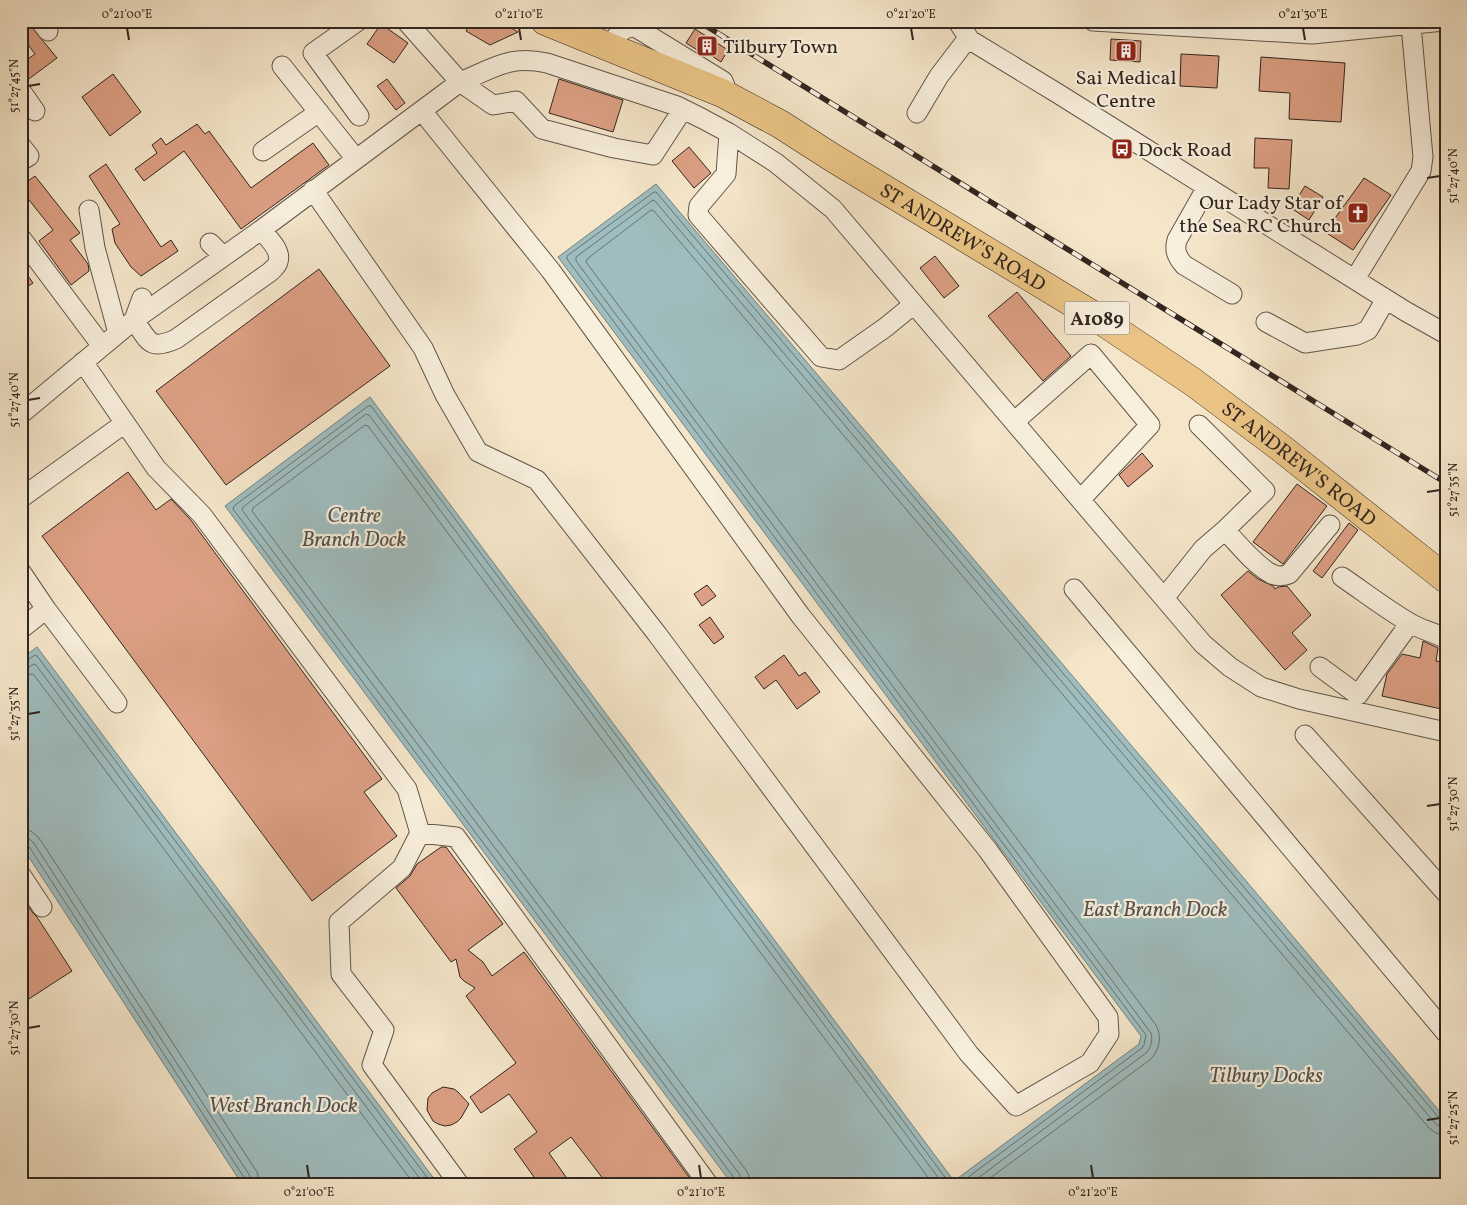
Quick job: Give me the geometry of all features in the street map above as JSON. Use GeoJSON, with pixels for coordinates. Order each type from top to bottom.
{"type":"FeatureCollection","features":[{"type":"Feature","properties":{"kind":"highway","name":"ST ANDREW'S ROAD"},"geometry":{"type":"LineString","coordinates":[[545,21],[722,94],[780,124],[1087,312],[1185,377],[1281,448],[1446,579]]}},
{"type":"Feature","properties":{"kind":"street"},"geometry":{"type":"LineString","coordinates":[[358,21],[313,53],[359,116]]}},
{"type":"Feature","properties":{"kind":"street"},"geometry":{"type":"LineString","coordinates":[[406,21],[460,82],[483,96],[493,105],[516,101],[542,129],[614,148],[653,155],[682,109]]}},
{"type":"Feature","properties":{"kind":"street"},"geometry":{"type":"LineString","coordinates":[[1094,21],[1255,26],[1312,34],[1444,21]]}},
{"type":"Feature","properties":{"kind":"street"},"geometry":{"type":"LineString","coordinates":[[1355,279],[1421,171],[1423,157],[1410,25]]}},
{"type":"Feature","properties":{"kind":"street"},"geometry":{"type":"LineString","coordinates":[[917,113],[939,76],[960,26],[1207,187],[1386,299],[1446,334]]}},
{"type":"Feature","properties":{"kind":"street"},"geometry":{"type":"LineString","coordinates":[[23,410],[74,362],[102,346],[134,320],[261,230],[460,82],[499,65],[523,60],[535,61],[620,87],[682,109],[728,133],[776,163],[833,209],[1203,644],[1230,667],[1261,687],[1299,699],[1446,732]]}},
{"type":"Feature","properties":{"kind":"street"},"geometry":{"type":"LineString","coordinates":[[282,66],[356,159]]}},
{"type":"Feature","properties":{"kind":"street"},"geometry":{"type":"LineString","coordinates":[[21,91],[35,111]]}},
{"type":"Feature","properties":{"kind":"street"},"geometry":{"type":"LineString","coordinates":[[313,190],[423,348],[445,395],[478,452],[537,480],[657,634],[969,1054],[1016,1106],[1090,1063],[1109,1034],[1108,1017],[987,849],[800,615],[551,271],[422,111]]}},
{"type":"Feature","properties":{"kind":"street"},"geometry":{"type":"LineString","coordinates":[[263,151],[318,112]]}},
{"type":"Feature","properties":{"kind":"street"},"geometry":{"type":"LineString","coordinates":[[728,133],[726,174],[699,206],[698,214],[821,357],[839,360],[886,327],[914,304]]}},
{"type":"Feature","properties":{"kind":"street"},"geometry":{"type":"LineString","coordinates":[[21,146],[29,156],[21,161]]}},
{"type":"Feature","properties":{"kind":"street"},"geometry":{"type":"LineString","coordinates":[[1207,187],[1177,240],[1176,252],[1184,265],[1232,294]]}},
{"type":"Feature","properties":{"kind":"street"},"geometry":{"type":"LineString","coordinates":[[89,210],[95,248],[118,333]]}},
{"type":"Feature","properties":{"kind":"street"},"geometry":{"type":"LineString","coordinates":[[134,320],[149,342],[163,345],[176,340],[270,272],[278,263],[279,255],[273,244],[261,230]]}},
{"type":"Feature","properties":{"kind":"street"},"geometry":{"type":"LineString","coordinates":[[21,238],[102,346]]}},
{"type":"Feature","properties":{"kind":"street"},"geometry":{"type":"LineString","coordinates":[[210,243],[223,256]]}},
{"type":"Feature","properties":{"kind":"street"},"geometry":{"type":"LineString","coordinates":[[185,267],[206,268]]}},
{"type":"Feature","properties":{"kind":"street"},"geometry":{"type":"LineString","coordinates":[[134,320],[142,298]]}},
{"type":"Feature","properties":{"kind":"street"},"geometry":{"type":"LineString","coordinates":[[1266,322],[1304,343],[1357,335],[1368,330],[1386,299]]}},
{"type":"Feature","properties":{"kind":"street"},"geometry":{"type":"LineString","coordinates":[[1015,421],[1091,354],[1150,425],[1081,499]]}},
{"type":"Feature","properties":{"kind":"street"},"geometry":{"type":"LineString","coordinates":[[74,362],[125,423],[156,468],[202,515],[408,789],[420,833],[402,868],[339,922],[341,974],[384,1030],[372,1065],[459,1184]]}},
{"type":"Feature","properties":{"kind":"street"},"geometry":{"type":"LineString","coordinates":[[21,498],[125,423]]}},
{"type":"Feature","properties":{"kind":"street"},"geometry":{"type":"LineString","coordinates":[[1164,598],[1202,549],[1225,530],[1265,491],[1199,425]]}},
{"type":"Feature","properties":{"kind":"street"},"geometry":{"type":"LineString","coordinates":[[1225,530],[1251,557],[1272,575],[1284,576],[1293,570],[1330,525]]}},
{"type":"Feature","properties":{"kind":"street"},"geometry":{"type":"LineString","coordinates":[[21,572],[46,609],[117,703]]}},
{"type":"Feature","properties":{"kind":"street"},"geometry":{"type":"LineString","coordinates":[[1342,577],[1410,623],[1446,639]]}},
{"type":"Feature","properties":{"kind":"street"},"geometry":{"type":"LineString","coordinates":[[1074,589],[1446,1033]]}},
{"type":"Feature","properties":{"kind":"street"},"geometry":{"type":"LineString","coordinates":[[21,629],[46,609]]}},
{"type":"Feature","properties":{"kind":"street"},"geometry":{"type":"LineString","coordinates":[[1320,667],[1358,695],[1410,623]]}},
{"type":"Feature","properties":{"kind":"street"},"geometry":{"type":"LineString","coordinates":[[1305,735],[1446,893]]}},
{"type":"Feature","properties":{"kind":"street"},"geometry":{"type":"LineString","coordinates":[[420,833],[456,837],[708,1184]]}},
{"type":"Feature","properties":{"kind":"street"},"geometry":{"type":"LineString","coordinates":[[21,875],[42,907]]}},
{"type":"Feature","properties":{"kind":"water"},"geometry":{"type":"Polygon","coordinates":[[[656,184],[1446,1119],[1446,1184],[732,1184],[225,506],[370,397],[954,1181],[1139,1044],[1141,1036],[558,257],[656,184]]]}},
{"type":"Feature","properties":{"kind":"water","name":"West Branch Dock"},"geometry":{"type":"Polygon","coordinates":[[[37,647],[438,1184],[242,1184],[21,845],[21,659],[37,647]]]}},
{"type":"Feature","properties":{"kind":"building"},"geometry":{"type":"Polygon","coordinates":[[[472,21],[500,21],[518,32],[490,45],[466,31],[472,21]]]}},
{"type":"Feature","properties":{"kind":"building"},"geometry":{"type":"Polygon","coordinates":[[[381,24],[408,43],[394,63],[367,44],[381,24]]]}},
{"type":"Feature","properties":{"kind":"building"},"geometry":{"type":"Polygon","coordinates":[[[30,25],[57,58],[26,81],[21,80],[21,64],[35,54],[21,35],[21,32],[30,25]]]}},
{"type":"Feature","properties":{"kind":"building","name":"Tilbury Town"},"geometry":{"type":"Polygon","coordinates":[[[695,29],[728,50],[721,62],[704,51],[702,53],[686,43],[695,29]]]}},
{"type":"Feature","properties":{"kind":"building","name":"Sai Medical Centre"},"geometry":{"type":"Polygon","coordinates":[[[1111,39],[1141,41],[1140,62],[1110,60],[1111,39]]]}},
{"type":"Feature","properties":{"kind":"building"},"geometry":{"type":"Polygon","coordinates":[[[1181,54],[1219,56],[1217,88],[1180,86],[1181,54]]]}},
{"type":"Feature","properties":{"kind":"building"},"geometry":{"type":"Polygon","coordinates":[[[1261,57],[1345,63],[1341,122],[1289,119],[1290,93],[1259,91],[1261,57]]]}},
{"type":"Feature","properties":{"kind":"building"},"geometry":{"type":"Polygon","coordinates":[[[113,74],[141,112],[110,136],[82,97],[113,74]]]}},
{"type":"Feature","properties":{"kind":"building"},"geometry":{"type":"Polygon","coordinates":[[[387,79],[405,103],[396,110],[377,86],[387,79]]]}},
{"type":"Feature","properties":{"kind":"building"},"geometry":{"type":"Polygon","coordinates":[[[559,79],[623,100],[613,132],[549,113],[559,79]]]}},
{"type":"Feature","properties":{"kind":"building"},"geometry":{"type":"Polygon","coordinates":[[[197,124],[205,134],[209,131],[251,188],[313,143],[329,165],[241,229],[184,151],[144,181],[135,169],[157,153],[152,145],[161,138],[166,145],[197,124]]]}},
{"type":"Feature","properties":{"kind":"building"},"geometry":{"type":"Polygon","coordinates":[[[1255,138],[1292,140],[1289,189],[1268,188],[1269,168],[1254,168],[1255,138]]]}},
{"type":"Feature","properties":{"kind":"building"},"geometry":{"type":"Polygon","coordinates":[[[689,147],[711,173],[694,188],[672,161],[689,147]]]}},
{"type":"Feature","properties":{"kind":"building"},"geometry":{"type":"Polygon","coordinates":[[[106,164],[161,247],[171,240],[178,251],[141,276],[131,267],[115,243],[112,229],[120,224],[89,176],[106,164]]]}},
{"type":"Feature","properties":{"kind":"building"},"geometry":{"type":"Polygon","coordinates":[[[35,176],[80,233],[70,240],[88,264],[89,271],[71,285],[39,241],[53,230],[21,190],[21,186],[35,176]]]}},
{"type":"Feature","properties":{"kind":"building","name":"Our Lady Star of the Sea RC Church"},"geometry":{"type":"Polygon","coordinates":[[[1364,178],[1391,195],[1353,250],[1325,232],[1364,178]]]}},
{"type":"Feature","properties":{"kind":"building"},"geometry":{"type":"Polygon","coordinates":[[[1305,186],[1323,197],[1309,220],[1291,208],[1305,186]]]}},
{"type":"Feature","properties":{"kind":"building"},"geometry":{"type":"Polygon","coordinates":[[[935,256],[959,286],[944,298],[920,268],[935,256]]]}},
{"type":"Feature","properties":{"kind":"building"},"geometry":{"type":"Polygon","coordinates":[[[21,266],[33,283],[21,291],[21,266]]]}},
{"type":"Feature","properties":{"kind":"building"},"geometry":{"type":"Polygon","coordinates":[[[319,269],[390,366],[226,485],[156,391],[319,269]]]}},
{"type":"Feature","properties":{"kind":"building"},"geometry":{"type":"Polygon","coordinates":[[[1017,292],[1071,356],[1043,381],[988,316],[1017,292]]]}},
{"type":"Feature","properties":{"kind":"building"},"geometry":{"type":"Polygon","coordinates":[[[1142,453],[1153,466],[1128,487],[1119,475],[1142,453]]]}},
{"type":"Feature","properties":{"kind":"building"},"geometry":{"type":"Polygon","coordinates":[[[128,472],[156,510],[171,499],[190,519],[382,779],[364,792],[397,836],[312,901],[42,536],[128,472]]]}},
{"type":"Feature","properties":{"kind":"building"},"geometry":{"type":"Polygon","coordinates":[[[1297,484],[1327,506],[1283,564],[1253,542],[1297,484]]]}},
{"type":"Feature","properties":{"kind":"building"},"geometry":{"type":"Polygon","coordinates":[[[1349,523],[1358,530],[1322,578],[1313,571],[1349,523]]]}},
{"type":"Feature","properties":{"kind":"building"},"geometry":{"type":"Polygon","coordinates":[[[1248,571],[1275,589],[1287,586],[1311,615],[1292,633],[1307,650],[1285,670],[1221,595],[1248,571]]]}},
{"type":"Feature","properties":{"kind":"building"},"geometry":{"type":"Polygon","coordinates":[[[707,585],[716,596],[702,606],[694,594],[707,585]]]}},
{"type":"Feature","properties":{"kind":"building"},"geometry":{"type":"Polygon","coordinates":[[[710,617],[724,637],[714,644],[699,625],[710,617]]]}},
{"type":"Feature","properties":{"kind":"building"},"geometry":{"type":"Polygon","coordinates":[[[1423,641],[1438,648],[1436,661],[1446,663],[1446,710],[1382,696],[1387,674],[1402,654],[1420,658],[1423,641]]]}},
{"type":"Feature","properties":{"kind":"building"},"geometry":{"type":"Polygon","coordinates":[[[784,655],[799,676],[805,672],[820,692],[797,709],[776,680],[764,689],[755,677],[784,655]]]}},
{"type":"Feature","properties":{"kind":"building"},"geometry":{"type":"Polygon","coordinates":[[[441,847],[446,847],[503,924],[468,950],[483,962],[492,976],[524,952],[694,1184],[607,1184],[571,1137],[549,1153],[571,1184],[539,1184],[514,1149],[537,1132],[509,1094],[481,1113],[470,1097],[516,1063],[466,996],[475,988],[460,977],[456,959],[451,962],[396,888],[410,876],[417,864],[441,847]]]}},
{"type":"Feature","properties":{"kind":"building"},"geometry":{"type":"Polygon","coordinates":[[[21,896],[72,971],[21,1004],[21,896]]]}},
{"type":"Feature","properties":{"kind":"building"},"geometry":{"type":"Polygon","coordinates":[[[443,1087],[454,1089],[469,1104],[457,1122],[445,1126],[433,1121],[427,1110],[428,1098],[432,1093],[443,1087]]]}},
{"type":"Feature","properties":{"kind":"railway"},"geometry":{"type":"LineString","coordinates":[[698,21],[1446,483]]}},
{"type":"Feature","properties":{"kind":"place","name":"Tilbury Town"},"geometry":{"type":"Point","coordinates":[707,46]}},
{"type":"Feature","properties":{"kind":"place","name":"Sai Medical Centre"},"geometry":{"type":"Point","coordinates":[1126,51]}},
{"type":"Feature","properties":{"kind":"place","name":"Dock Road"},"geometry":{"type":"Point","coordinates":[1122,149]}},
{"type":"Feature","properties":{"kind":"place","name":"Our Lady Star of the Sea RC Church"},"geometry":{"type":"Point","coordinates":[1358,213]}},
{"type":"Feature","properties":{"kind":"water label","name":"Centre Branch Dock"},"geometry":{"type":"Point","coordinates":[354,527]}},
{"type":"Feature","properties":{"kind":"water label","name":"East Branch Dock"},"geometry":{"type":"Point","coordinates":[1155,909]}},
{"type":"Feature","properties":{"kind":"water label","name":"Tilbury Docks"},"geometry":{"type":"Point","coordinates":[1266,1075]}}]}
